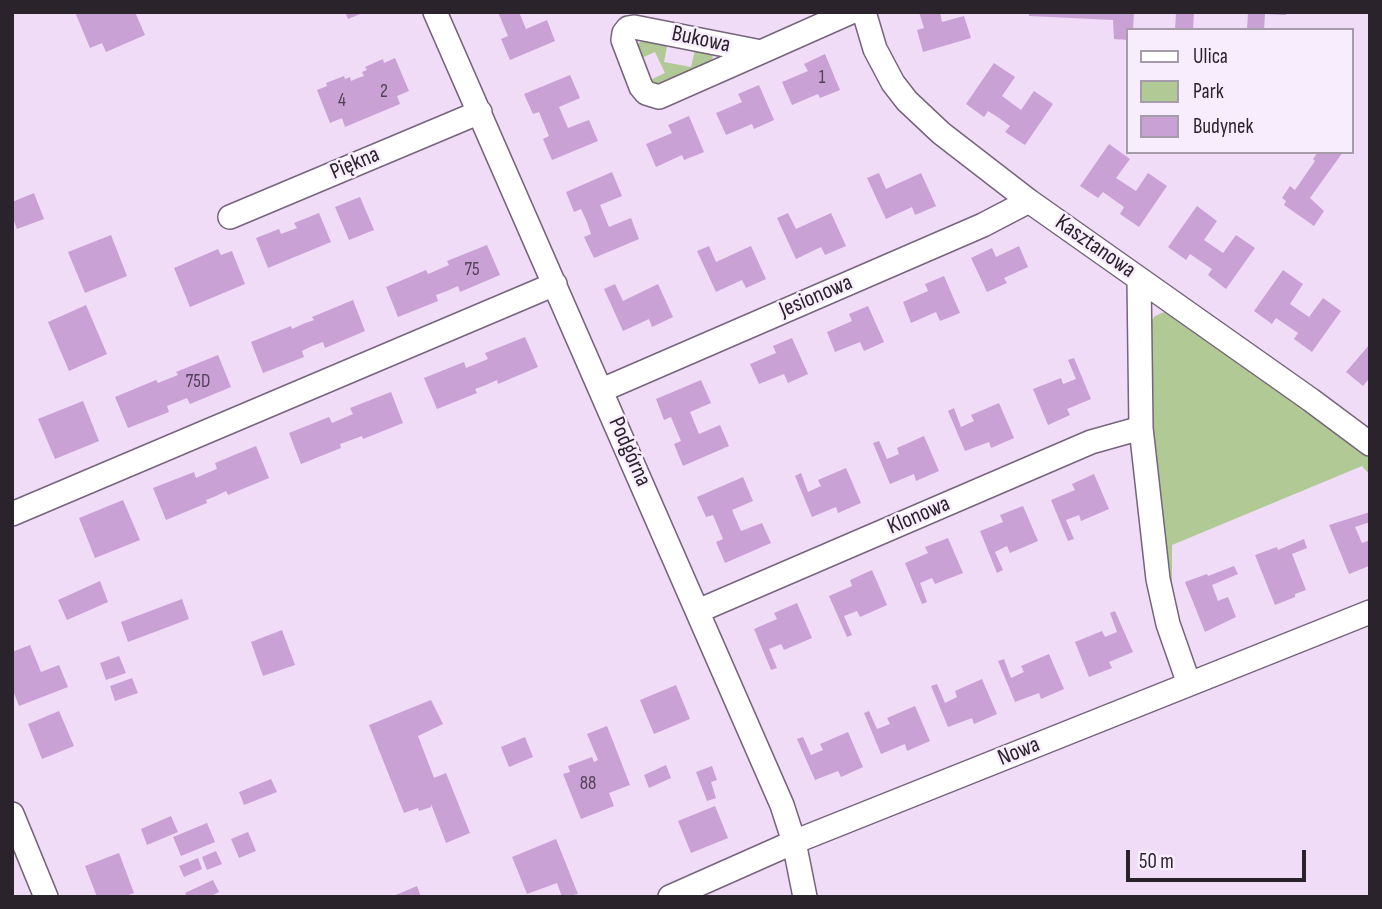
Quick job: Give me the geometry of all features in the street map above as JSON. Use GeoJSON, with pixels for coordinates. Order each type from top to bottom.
{"type":"FeatureCollection","features":[{"type":"Feature","properties":{"kind":"street","name":"Podgórna"},"geometry":{"type":"LineString","coordinates":[[435,12],[782,805],[794,842],[806,897]]}},
{"type":"Feature","properties":{"kind":"street","name":"Bukowa"},"geometry":{"type":"LineString","coordinates":[[761,52],[634,27],[628,28],[623,40],[641,87],[652,97],[667,94],[851,12]]}},
{"type":"Feature","properties":{"kind":"street","name":"Kasztanowa"},"geometry":{"type":"LineString","coordinates":[[864,12],[883,68],[907,101],[941,133],[1029,201],[1370,444]]}},
{"type":"Feature","properties":{"kind":"street","name":"Piękna"},"geometry":{"type":"LineString","coordinates":[[230,217],[480,112]]}},
{"type":"Feature","properties":{"kind":"street","name":"Jesionowa"},"geometry":{"type":"LineString","coordinates":[[602,390],[984,225],[1029,201]]}},
{"type":"Feature","properties":{"kind":"street"},"geometry":{"type":"LineString","coordinates":[[1139,279],[1141,428],[1162,602],[1189,684]]}},
{"type":"Feature","properties":{"kind":"street"},"geometry":{"type":"LineString","coordinates":[[12,514],[555,284]]}},
{"type":"Feature","properties":{"kind":"street","name":"Klonowa"},"geometry":{"type":"LineString","coordinates":[[698,611],[1091,442],[1141,428]]}},
{"type":"Feature","properties":{"kind":"street","name":"Nowa"},"geometry":{"type":"LineString","coordinates":[[670,897],[794,842],[1370,612]]}},
{"type":"Feature","properties":{"kind":"street"},"geometry":{"type":"LineString","coordinates":[[12,814],[46,897]]}},
{"type":"Feature","properties":{"kind":"green space"},"geometry":{"type":"Polygon","coordinates":[[[641,41],[667,46],[664,62],[691,67],[695,50],[709,52],[713,57],[710,62],[651,86],[648,81],[665,73],[655,52],[639,59],[634,48],[641,41]]]}},
{"type":"Feature","properties":{"kind":"green space"},"geometry":{"type":"Polygon","coordinates":[[[1164,312],[1171,314],[1370,459],[1370,475],[1362,466],[1172,545],[1172,587],[1154,444],[1151,392],[1150,322],[1164,312]]]}},
{"type":"Feature","properties":{"kind":"building"},"geometry":{"type":"Polygon","coordinates":[[[75,12],[135,12],[145,35],[106,52],[102,43],[90,48],[75,12]]]}},
{"type":"Feature","properties":{"kind":"building"},"geometry":{"type":"Polygon","coordinates":[[[345,12],[365,12],[348,19],[345,12]]]}},
{"type":"Feature","properties":{"kind":"building"},"geometry":{"type":"Polygon","coordinates":[[[498,12],[519,12],[526,29],[547,20],[555,41],[510,60],[501,39],[508,36],[498,12]]]}},
{"type":"Feature","properties":{"kind":"building"},"geometry":{"type":"Polygon","coordinates":[[[919,12],[940,12],[942,22],[964,16],[971,38],[923,52],[917,30],[924,28],[919,12]]]}},
{"type":"Feature","properties":{"kind":"building"},"geometry":{"type":"Polygon","coordinates":[[[1029,12],[1134,12],[1133,28],[1126,28],[1126,40],[1114,39],[1113,20],[1029,16],[1029,12]]]}},
{"type":"Feature","properties":{"kind":"building"},"geometry":{"type":"Polygon","coordinates":[[[1176,12],[1194,12],[1193,28],[1175,28],[1176,12]]]}},
{"type":"Feature","properties":{"kind":"building"},"geometry":{"type":"Polygon","coordinates":[[[1248,12],[1286,12],[1286,15],[1265,14],[1264,28],[1247,28],[1248,12]]]}},
{"type":"Feature","properties":{"kind":"building"},"geometry":{"type":"Polygon","coordinates":[[[825,54],[840,90],[820,98],[818,94],[792,105],[782,82],[808,71],[804,64],[825,54]]]}},
{"type":"Feature","properties":{"kind":"building"},"geometry":{"type":"Polygon","coordinates":[[[395,58],[409,91],[397,96],[400,104],[345,127],[342,118],[330,123],[317,90],[344,76],[345,79],[350,77],[351,81],[364,76],[362,72],[367,70],[365,67],[383,59],[384,63],[395,58]]]}},
{"type":"Feature","properties":{"kind":"building"},"geometry":{"type":"Polygon","coordinates":[[[994,63],[1015,77],[1002,96],[1021,110],[1034,91],[1053,104],[1025,145],[1005,132],[1010,126],[999,118],[988,111],[984,117],[966,104],[994,63]]]}},
{"type":"Feature","properties":{"kind":"building"},"geometry":{"type":"Polygon","coordinates":[[[570,75],[580,98],[559,107],[568,128],[589,120],[598,141],[552,160],[543,139],[549,136],[539,112],[533,114],[524,94],[570,75]]]}},
{"type":"Feature","properties":{"kind":"building"},"geometry":{"type":"Polygon","coordinates":[[[759,85],[774,120],[754,129],[752,124],[726,135],[716,113],[742,102],[738,94],[759,85]]]}},
{"type":"Feature","properties":{"kind":"building"},"geometry":{"type":"Polygon","coordinates":[[[689,116],[704,152],[684,160],[682,155],[656,167],[646,144],[672,133],[668,125],[689,116]]]}},
{"type":"Feature","properties":{"kind":"building"},"geometry":{"type":"Polygon","coordinates":[[[1109,144],[1130,159],[1116,178],[1136,191],[1148,173],[1167,186],[1139,227],[1120,214],[1124,207],[1103,192],[1098,198],[1080,186],[1109,144]]]}},
{"type":"Feature","properties":{"kind":"building"},"geometry":{"type":"Polygon","coordinates":[[[1317,154],[1342,154],[1310,198],[1324,211],[1314,226],[1284,205],[1286,201],[1282,198],[1290,186],[1295,190],[1315,161],[1313,159],[1317,154]]]}},
{"type":"Feature","properties":{"kind":"building"},"geometry":{"type":"Polygon","coordinates":[[[612,172],[622,196],[600,205],[609,227],[631,218],[639,239],[594,258],[584,237],[591,234],[587,222],[581,209],[574,212],[566,192],[612,172]]]}},
{"type":"Feature","properties":{"kind":"building"},"geometry":{"type":"Polygon","coordinates":[[[879,173],[886,189],[921,173],[936,206],[915,215],[912,207],[886,219],[867,178],[879,173]]]}},
{"type":"Feature","properties":{"kind":"building"},"geometry":{"type":"Polygon","coordinates":[[[34,193],[44,219],[17,229],[12,216],[12,202],[34,193]]]}},
{"type":"Feature","properties":{"kind":"building"},"geometry":{"type":"Polygon","coordinates":[[[360,197],[374,230],[349,240],[335,207],[360,197]]]}},
{"type":"Feature","properties":{"kind":"building"},"geometry":{"type":"Polygon","coordinates":[[[1197,206],[1217,221],[1204,240],[1223,253],[1236,235],[1255,248],[1226,289],[1208,275],[1212,269],[1190,254],[1186,260],[1168,247],[1197,206]]]}},
{"type":"Feature","properties":{"kind":"building"},"geometry":{"type":"Polygon","coordinates":[[[319,213],[331,242],[268,268],[256,238],[279,229],[281,234],[297,228],[294,223],[319,213]]]}},
{"type":"Feature","properties":{"kind":"building"},"geometry":{"type":"Polygon","coordinates":[[[788,213],[796,229],[831,213],[846,246],[825,255],[821,247],[796,259],[777,218],[788,213]]]}},
{"type":"Feature","properties":{"kind":"building"},"geometry":{"type":"Polygon","coordinates":[[[111,235],[127,276],[85,293],[68,252],[111,235]]]}},
{"type":"Feature","properties":{"kind":"building"},"geometry":{"type":"Polygon","coordinates":[[[487,245],[500,275],[460,292],[458,286],[436,295],[438,301],[398,317],[386,287],[426,270],[428,274],[449,265],[447,261],[487,245]]]}},
{"type":"Feature","properties":{"kind":"building"},"geometry":{"type":"Polygon","coordinates":[[[709,246],[716,262],[751,246],[766,279],[746,288],[742,280],[716,292],[697,251],[709,246]]]}},
{"type":"Feature","properties":{"kind":"building"},"geometry":{"type":"Polygon","coordinates":[[[1019,246],[1028,267],[1004,278],[1007,283],[987,292],[971,258],[992,248],[996,257],[1019,246]]]}},
{"type":"Feature","properties":{"kind":"building"},"geometry":{"type":"Polygon","coordinates":[[[218,249],[221,255],[232,251],[245,284],[190,307],[174,268],[218,249]]]}},
{"type":"Feature","properties":{"kind":"building"},"geometry":{"type":"Polygon","coordinates":[[[1283,270],[1303,284],[1290,304],[1309,317],[1323,298],[1341,311],[1312,352],[1294,339],[1298,333],[1276,318],[1272,324],[1254,311],[1283,270]]]}},
{"type":"Feature","properties":{"kind":"building"},"geometry":{"type":"Polygon","coordinates":[[[944,276],[960,313],[940,321],[936,312],[911,323],[903,302],[928,291],[925,284],[944,276]]]}},
{"type":"Feature","properties":{"kind":"building"},"geometry":{"type":"Polygon","coordinates":[[[615,284],[623,301],[658,284],[673,317],[652,327],[649,319],[623,331],[604,289],[615,284]]]}},
{"type":"Feature","properties":{"kind":"building"},"geometry":{"type":"Polygon","coordinates":[[[353,300],[365,331],[325,348],[323,342],[312,346],[302,351],[304,357],[263,373],[251,342],[314,320],[312,317],[353,300]]]}},
{"type":"Feature","properties":{"kind":"building"},"geometry":{"type":"Polygon","coordinates":[[[86,305],[107,354],[69,371],[48,322],[86,305]]]}},
{"type":"Feature","properties":{"kind":"building"},"geometry":{"type":"Polygon","coordinates":[[[868,306],[884,342],[864,351],[860,342],[835,352],[827,332],[852,321],[849,314],[868,306]]]}},
{"type":"Feature","properties":{"kind":"building"},"geometry":{"type":"Polygon","coordinates":[[[525,337],[538,367],[498,384],[497,380],[475,389],[477,393],[437,409],[424,378],[464,362],[466,368],[488,359],[485,353],[525,337]]]}},
{"type":"Feature","properties":{"kind":"building"},"geometry":{"type":"Polygon","coordinates":[[[792,338],[808,374],[788,383],[784,374],[759,384],[750,364],[776,353],[773,346],[792,338]]]}},
{"type":"Feature","properties":{"kind":"building"},"geometry":{"type":"Polygon","coordinates":[[[1370,344],[1370,382],[1368,380],[1363,386],[1346,372],[1370,344]]]}},
{"type":"Feature","properties":{"kind":"building"},"geometry":{"type":"Polygon","coordinates":[[[218,355],[231,387],[190,404],[187,398],[167,406],[169,412],[128,428],[115,397],[156,380],[158,383],[178,375],[176,372],[218,355]]]}},
{"type":"Feature","properties":{"kind":"building"},"geometry":{"type":"Polygon","coordinates":[[[1074,358],[1091,399],[1067,409],[1070,415],[1048,425],[1033,389],[1061,378],[1063,384],[1076,379],[1068,360],[1074,358]]]}},
{"type":"Feature","properties":{"kind":"building"},"geometry":{"type":"Polygon","coordinates":[[[701,380],[711,403],[690,412],[699,434],[720,425],[729,446],[683,466],[674,444],[681,441],[671,417],[664,420],[656,399],[701,380]]]}},
{"type":"Feature","properties":{"kind":"building"},"geometry":{"type":"Polygon","coordinates":[[[391,392],[403,423],[363,439],[362,436],[340,444],[341,448],[301,464],[289,433],[329,417],[332,423],[353,414],[350,408],[391,392]]]}},
{"type":"Feature","properties":{"kind":"building"},"geometry":{"type":"Polygon","coordinates":[[[83,401],[99,441],[55,459],[38,419],[83,401]]]}},
{"type":"Feature","properties":{"kind":"building"},"geometry":{"type":"Polygon","coordinates":[[[999,403],[1014,438],[991,448],[989,442],[965,451],[948,411],[954,408],[961,427],[974,421],[971,415],[999,403]]]}},
{"type":"Feature","properties":{"kind":"building"},"geometry":{"type":"Polygon","coordinates":[[[924,436],[939,471],[916,481],[914,474],[890,484],[873,443],[879,441],[887,459],[899,454],[897,448],[924,436]]]}},
{"type":"Feature","properties":{"kind":"building"},"geometry":{"type":"Polygon","coordinates":[[[256,446],[269,478],[228,495],[226,491],[206,500],[207,503],[166,520],[153,488],[194,472],[196,478],[217,469],[215,463],[256,446]]]}},
{"type":"Feature","properties":{"kind":"building"},"geometry":{"type":"Polygon","coordinates":[[[846,468],[861,503],[838,513],[836,507],[812,517],[795,476],[801,473],[808,492],[821,486],[818,480],[846,468]]]}},
{"type":"Feature","properties":{"kind":"building"},"geometry":{"type":"Polygon","coordinates":[[[1094,474],[1109,509],[1081,521],[1079,515],[1066,520],[1074,539],[1068,541],[1051,500],[1075,490],[1072,484],[1094,474]]]}},
{"type":"Feature","properties":{"kind":"building"},"geometry":{"type":"Polygon","coordinates":[[[743,477],[753,501],[732,510],[741,531],[762,523],[771,543],[725,563],[716,542],[723,539],[713,515],[706,517],[697,497],[743,477]]]}},
{"type":"Feature","properties":{"kind":"building"},"geometry":{"type":"Polygon","coordinates":[[[123,500],[140,540],[95,558],[79,518],[123,500]]]}},
{"type":"Feature","properties":{"kind":"building"},"geometry":{"type":"Polygon","coordinates":[[[1023,506],[1038,541],[1010,553],[1007,546],[995,552],[1003,570],[997,573],[980,531],[1003,522],[1000,515],[1023,506]]]}},
{"type":"Feature","properties":{"kind":"building"},"geometry":{"type":"Polygon","coordinates":[[[1370,512],[1370,522],[1355,527],[1362,543],[1370,540],[1369,566],[1349,574],[1329,525],[1370,512]]]}},
{"type":"Feature","properties":{"kind":"building"},"geometry":{"type":"Polygon","coordinates":[[[948,538],[963,573],[935,584],[932,578],[920,583],[927,602],[922,604],[905,563],[928,553],[925,547],[948,538]]]}},
{"type":"Feature","properties":{"kind":"building"},"geometry":{"type":"Polygon","coordinates":[[[1304,539],[1307,548],[1292,554],[1306,590],[1275,605],[1255,555],[1277,547],[1278,550],[1304,539]]]}},
{"type":"Feature","properties":{"kind":"building"},"geometry":{"type":"Polygon","coordinates":[[[1234,566],[1238,574],[1212,585],[1218,601],[1228,597],[1236,617],[1205,632],[1185,582],[1234,566]]]}},
{"type":"Feature","properties":{"kind":"building"},"geometry":{"type":"Polygon","coordinates":[[[872,570],[887,605],[860,617],[857,611],[844,616],[852,635],[847,637],[829,596],[852,586],[850,580],[872,570]]]}},
{"type":"Feature","properties":{"kind":"building"},"geometry":{"type":"Polygon","coordinates":[[[100,581],[108,602],[67,620],[58,600],[100,581]]]}},
{"type":"Feature","properties":{"kind":"building"},"geometry":{"type":"Polygon","coordinates":[[[182,599],[189,619],[128,642],[121,622],[182,599]]]}},
{"type":"Feature","properties":{"kind":"building"},"geometry":{"type":"Polygon","coordinates":[[[797,603],[812,638],[784,650],[781,644],[769,649],[777,668],[771,670],[754,629],[777,619],[774,613],[797,603]]]}},
{"type":"Feature","properties":{"kind":"building"},"geometry":{"type":"Polygon","coordinates":[[[1115,611],[1133,652],[1109,662],[1112,668],[1089,677],[1075,642],[1102,631],[1105,637],[1117,632],[1110,613],[1115,611]]]}},
{"type":"Feature","properties":{"kind":"building"},"geometry":{"type":"Polygon","coordinates":[[[282,630],[295,665],[263,676],[251,642],[282,630]]]}},
{"type":"Feature","properties":{"kind":"building"},"geometry":{"type":"Polygon","coordinates":[[[30,645],[41,672],[59,665],[68,687],[19,706],[12,688],[12,652],[30,645]]]}},
{"type":"Feature","properties":{"kind":"building"},"geometry":{"type":"Polygon","coordinates":[[[1049,654],[1064,689],[1041,699],[1039,693],[1015,702],[998,661],[1004,659],[1011,678],[1024,672],[1021,666],[1049,654]]]}},
{"type":"Feature","properties":{"kind":"building"},"geometry":{"type":"Polygon","coordinates":[[[119,656],[126,673],[106,680],[100,663],[119,656]]]}},
{"type":"Feature","properties":{"kind":"building"},"geometry":{"type":"Polygon","coordinates":[[[132,678],[138,693],[115,701],[110,686],[132,678]]]}},
{"type":"Feature","properties":{"kind":"building"},"geometry":{"type":"Polygon","coordinates":[[[982,679],[997,714],[974,724],[972,718],[948,727],[931,686],[937,684],[945,703],[957,697],[955,691],[982,679]]]}},
{"type":"Feature","properties":{"kind":"building"},"geometry":{"type":"Polygon","coordinates":[[[676,685],[690,719],[654,734],[640,700],[676,685]]]}},
{"type":"Feature","properties":{"kind":"building"},"geometry":{"type":"Polygon","coordinates":[[[431,700],[443,724],[418,736],[434,778],[446,773],[470,833],[446,843],[431,804],[431,807],[419,811],[418,808],[404,813],[369,725],[431,700]]]}},
{"type":"Feature","properties":{"kind":"building"},"geometry":{"type":"Polygon","coordinates":[[[915,706],[930,741],[907,751],[905,744],[881,754],[864,713],[869,711],[877,729],[890,724],[887,718],[915,706]]]}},
{"type":"Feature","properties":{"kind":"building"},"geometry":{"type":"Polygon","coordinates":[[[59,711],[74,746],[42,759],[28,724],[59,711]]]}},
{"type":"Feature","properties":{"kind":"building"},"geometry":{"type":"Polygon","coordinates":[[[607,726],[630,785],[609,793],[614,806],[581,819],[563,774],[570,772],[568,766],[592,757],[594,762],[598,760],[587,734],[607,726]]]}},
{"type":"Feature","properties":{"kind":"building"},"geometry":{"type":"Polygon","coordinates":[[[848,732],[863,767],[841,777],[838,771],[815,780],[797,739],[803,737],[811,755],[823,750],[820,744],[848,732]]]}},
{"type":"Feature","properties":{"kind":"building"},"geometry":{"type":"Polygon","coordinates":[[[525,737],[533,757],[509,767],[501,747],[525,737]]]}},
{"type":"Feature","properties":{"kind":"building"},"geometry":{"type":"Polygon","coordinates":[[[666,765],[671,778],[649,788],[644,775],[666,765]]]}},
{"type":"Feature","properties":{"kind":"building"},"geometry":{"type":"Polygon","coordinates":[[[712,766],[717,780],[711,782],[716,798],[707,801],[696,772],[712,766]]]}},
{"type":"Feature","properties":{"kind":"building"},"geometry":{"type":"Polygon","coordinates":[[[271,779],[277,792],[244,805],[239,792],[271,779]]]}},
{"type":"Feature","properties":{"kind":"building"},"geometry":{"type":"Polygon","coordinates":[[[715,806],[728,838],[691,853],[678,821],[715,806]]]}},
{"type":"Feature","properties":{"kind":"building"},"geometry":{"type":"Polygon","coordinates":[[[171,816],[178,832],[147,845],[141,829],[171,816]]]}},
{"type":"Feature","properties":{"kind":"building"},"geometry":{"type":"Polygon","coordinates":[[[207,823],[215,842],[181,856],[173,837],[207,823]]]}},
{"type":"Feature","properties":{"kind":"building"},"geometry":{"type":"Polygon","coordinates":[[[248,832],[256,851],[239,858],[231,839],[248,832]]]}},
{"type":"Feature","properties":{"kind":"building"},"geometry":{"type":"Polygon","coordinates":[[[556,839],[578,894],[562,897],[557,883],[527,894],[512,857],[556,839]]]}},
{"type":"Feature","properties":{"kind":"building"},"geometry":{"type":"Polygon","coordinates":[[[216,851],[222,864],[207,870],[202,857],[216,851]]]}},
{"type":"Feature","properties":{"kind":"building"},"geometry":{"type":"Polygon","coordinates":[[[119,853],[134,893],[123,897],[97,897],[85,866],[119,853]]]}},
{"type":"Feature","properties":{"kind":"building"},"geometry":{"type":"Polygon","coordinates":[[[198,858],[202,869],[184,877],[179,866],[198,858]]]}},
{"type":"Feature","properties":{"kind":"building"},"geometry":{"type":"Polygon","coordinates":[[[213,880],[219,892],[209,897],[187,897],[185,893],[213,880]]]}},
{"type":"Feature","properties":{"kind":"building"},"geometry":{"type":"Polygon","coordinates":[[[417,886],[421,897],[391,897],[417,886]]]}}]}
